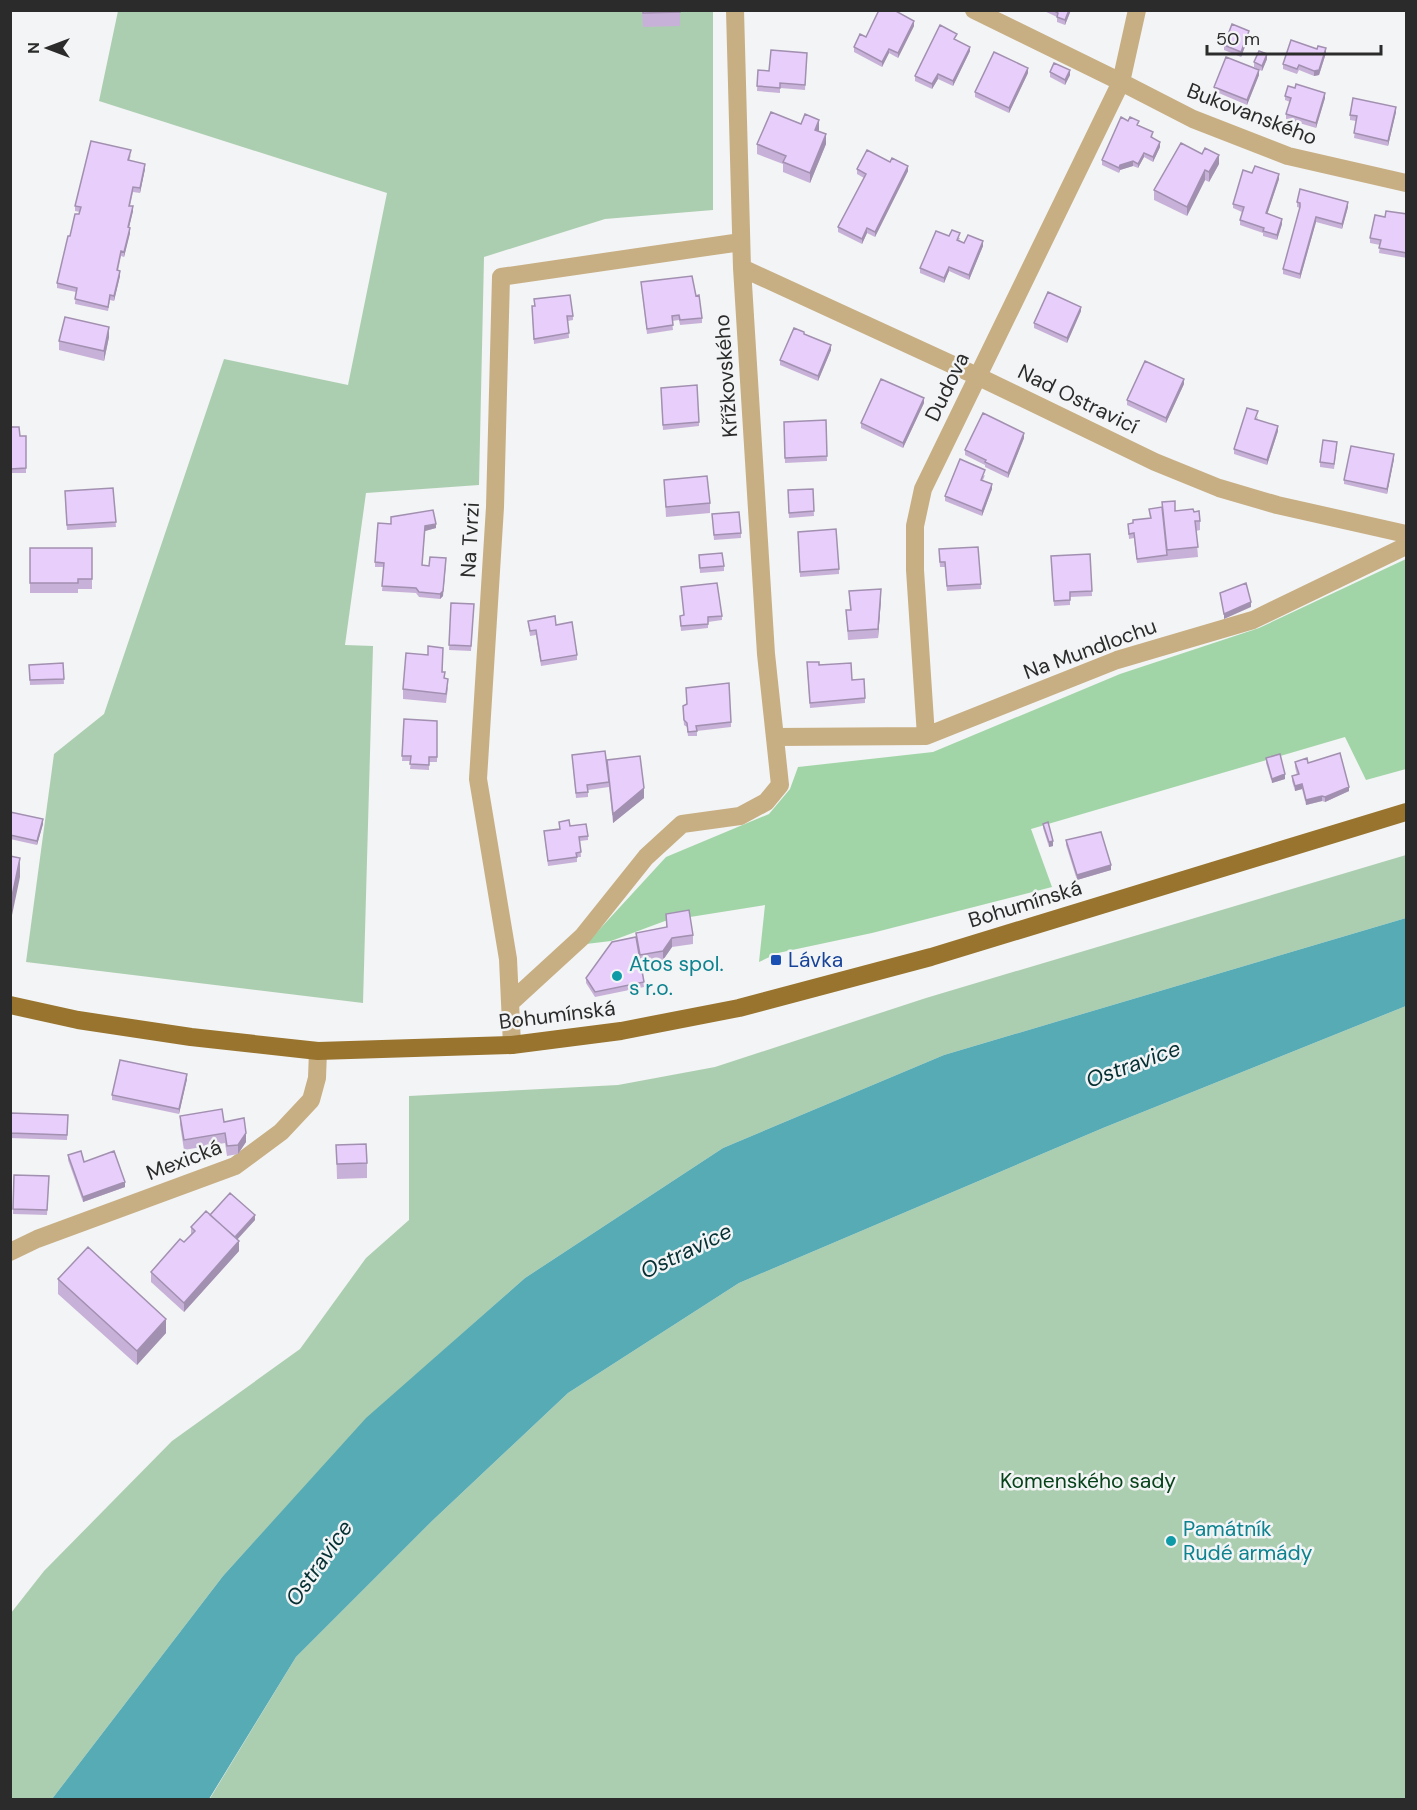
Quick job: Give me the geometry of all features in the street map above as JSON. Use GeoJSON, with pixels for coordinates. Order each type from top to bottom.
{"type":"FeatureCollection","features":[{"type":"Feature","properties":{"kind":"main road","name":"Bohumínská"},"geometry":{"type":"LineString","coordinates":[[10,1005],[78,1020],[191,1037],[318,1052],[512,1045],[621,1031],[740,1008],[959,948],[1407,812]]}},
{"type":"Feature","properties":{"kind":"street","name":"Křížkovského"},"geometry":{"type":"LineString","coordinates":[[510,1003],[582,938],[646,857],[682,824],[740,816],[766,802],[780,785],[766,654],[742,268],[735,10]]}},
{"type":"Feature","properties":{"kind":"street","name":"Bukovanského"},"geometry":{"type":"LineString","coordinates":[[975,10],[1192,119],[1288,156],[1407,183]]}},
{"type":"Feature","properties":{"kind":"street"},"geometry":{"type":"LineString","coordinates":[[1121,82],[1137,10]]}},
{"type":"Feature","properties":{"kind":"street","name":"Dudova"},"geometry":{"type":"LineString","coordinates":[[926,736],[915,570],[915,526],[923,489],[1121,82]]}},
{"type":"Feature","properties":{"kind":"street","name":"Na Tvrzi"},"geometry":{"type":"LineString","coordinates":[[512,1045],[508,958],[478,779],[495,507],[501,277],[741,242]]}},
{"type":"Feature","properties":{"kind":"street","name":"Nad Ostravicí"},"geometry":{"type":"LineString","coordinates":[[742,268],[977,376],[1155,462],[1219,488],[1277,505],[1407,534]]}},
{"type":"Feature","properties":{"kind":"street","name":"Na Mundlochu"},"geometry":{"type":"LineString","coordinates":[[776,737],[926,736],[1117,660],[1254,620],[1407,546]]}},
{"type":"Feature","properties":{"kind":"street","name":"Mexická"},"geometry":{"type":"LineString","coordinates":[[10,1252],[48,1235],[235,1166],[281,1132],[311,1100],[317,1078],[318,1052]]}},
{"type":"Feature","properties":{"kind":"green space"},"geometry":{"type":"Polygon","coordinates":[[[118,11],[713,11],[713,210],[605,219],[484,257],[479,485],[366,493],[345,645],[373,646],[363,1003],[26,962],[54,754],[104,714],[224,359],[348,385],[387,193],[99,101],[118,11]]]}},
{"type":"Feature","properties":{"kind":"green space"},"geometry":{"type":"Polygon","coordinates":[[[1406,559],[1406,769],[1366,780],[1345,737],[1031,829],[1052,887],[872,933],[778,953],[759,962],[765,905],[665,921],[611,941],[586,944],[666,857],[769,814],[790,789],[798,767],[933,752],[1120,674],[1259,628],[1406,559]]]}},
{"type":"Feature","properties":{"kind":"green space"},"geometry":{"type":"Polygon","coordinates":[[[1406,855],[1406,918],[944,1055],[723,1148],[525,1278],[366,1419],[223,1576],[52,1799],[11,1800],[11,1613],[44,1571],[172,1441],[300,1349],[366,1258],[409,1220],[409,1096],[618,1085],[715,1067],[926,998],[1406,855]]]}},
{"type":"Feature","properties":{"kind":"green space","name":"Komenského sady"},"geometry":{"type":"Polygon","coordinates":[[[1406,1006],[1406,1799],[209,1800],[296,1657],[432,1521],[568,1393],[739,1283],[1103,1128],[1406,1006]]]}},
{"type":"Feature","properties":{"kind":"water","name":"Ostravice"},"geometry":{"type":"Polygon","coordinates":[[[1406,918],[1406,1006],[1103,1128],[739,1283],[568,1393],[432,1521],[296,1657],[209,1799],[52,1799],[223,1576],[366,1418],[525,1278],[723,1148],[944,1055],[1406,918]]]}},
{"type":"Feature","properties":{"kind":"building"},"geometry":{"type":"Polygon","coordinates":[[[643,10],[680,10],[680,12],[643,13],[643,10]]]}},
{"type":"Feature","properties":{"kind":"building"},"geometry":{"type":"Polygon","coordinates":[[[879,10],[894,10],[914,21],[898,53],[889,49],[882,62],[854,47],[860,34],[866,37],[879,10]]]}},
{"type":"Feature","properties":{"kind":"building"},"geometry":{"type":"Polygon","coordinates":[[[1053,10],[1069,10],[1065,20],[1057,17],[1058,13],[1053,10]]]}},
{"type":"Feature","properties":{"kind":"building"},"geometry":{"type":"Polygon","coordinates":[[[1232,24],[1249,31],[1241,52],[1224,45],[1232,24]]]}},
{"type":"Feature","properties":{"kind":"building"},"geometry":{"type":"Polygon","coordinates":[[[940,25],[957,34],[954,39],[970,47],[953,81],[938,74],[932,84],[915,76],[940,25]]]}},
{"type":"Feature","properties":{"kind":"building"},"geometry":{"type":"Polygon","coordinates":[[[1291,40],[1317,49],[1318,46],[1326,48],[1319,70],[1314,71],[1299,65],[1297,69],[1283,64],[1291,40]]]}},
{"type":"Feature","properties":{"kind":"building"},"geometry":{"type":"Polygon","coordinates":[[[771,50],[807,53],[805,85],[780,83],[780,88],[757,86],[758,70],[769,71],[771,50]]]}},
{"type":"Feature","properties":{"kind":"building"},"geometry":{"type":"Polygon","coordinates":[[[1259,51],[1267,54],[1262,66],[1254,62],[1259,51]]]}},
{"type":"Feature","properties":{"kind":"building"},"geometry":{"type":"Polygon","coordinates":[[[994,52],[1028,68],[1009,108],[975,92],[994,52]]]}},
{"type":"Feature","properties":{"kind":"building"},"geometry":{"type":"Polygon","coordinates":[[[1226,57],[1259,70],[1247,100],[1214,87],[1226,57]]]}},
{"type":"Feature","properties":{"kind":"building"},"geometry":{"type":"Polygon","coordinates":[[[1054,63],[1070,70],[1065,80],[1050,72],[1054,63]]]}},
{"type":"Feature","properties":{"kind":"building"},"geometry":{"type":"Polygon","coordinates":[[[1296,84],[1325,93],[1316,123],[1286,114],[1291,98],[1285,96],[1288,86],[1295,88],[1296,84]]]}},
{"type":"Feature","properties":{"kind":"building"},"geometry":{"type":"Polygon","coordinates":[[[1353,98],[1396,107],[1388,141],[1354,133],[1357,116],[1350,115],[1353,98]]]}},
{"type":"Feature","properties":{"kind":"building"},"geometry":{"type":"Polygon","coordinates":[[[771,112],[801,124],[805,114],[819,120],[815,130],[826,134],[810,173],[783,162],[786,156],[757,144],[771,112]]]}},
{"type":"Feature","properties":{"kind":"building"},"geometry":{"type":"Polygon","coordinates":[[[1121,117],[1128,121],[1130,117],[1139,121],[1137,125],[1153,132],[1151,137],[1160,142],[1153,157],[1144,153],[1138,164],[1133,161],[1120,165],[1119,168],[1102,160],[1121,117]]]}},
{"type":"Feature","properties":{"kind":"building"},"geometry":{"type":"Polygon","coordinates":[[[91,141],[131,150],[128,160],[145,164],[140,188],[133,187],[129,206],[133,206],[128,227],[130,228],[124,252],[121,251],[117,270],[120,271],[114,296],[110,295],[108,307],[75,299],[77,288],[57,283],[68,236],[70,236],[75,214],[79,214],[81,207],[75,206],[91,141]]]}},
{"type":"Feature","properties":{"kind":"building"},"geometry":{"type":"Polygon","coordinates":[[[1181,143],[1202,154],[1205,148],[1219,155],[1209,172],[1205,170],[1187,207],[1154,190],[1181,143]]]}},
{"type":"Feature","properties":{"kind":"building"},"geometry":{"type":"Polygon","coordinates":[[[867,150],[890,162],[892,158],[908,166],[875,232],[867,228],[862,239],[838,227],[866,174],[857,169],[867,150]]]}},
{"type":"Feature","properties":{"kind":"building"},"geometry":{"type":"Polygon","coordinates":[[[1255,166],[1279,174],[1266,213],[1282,219],[1277,235],[1240,220],[1244,207],[1233,204],[1243,170],[1252,173],[1255,166]]]}},
{"type":"Feature","properties":{"kind":"building"},"geometry":{"type":"Polygon","coordinates":[[[1300,189],[1348,202],[1342,224],[1316,217],[1300,274],[1283,269],[1300,207],[1300,203],[1297,202],[1300,189]]]}},
{"type":"Feature","properties":{"kind":"building"},"geometry":{"type":"Polygon","coordinates":[[[1386,211],[1407,214],[1407,253],[1379,248],[1381,240],[1370,238],[1375,215],[1385,217],[1386,211]]]}},
{"type":"Feature","properties":{"kind":"building"},"geometry":{"type":"Polygon","coordinates":[[[952,230],[960,233],[957,240],[964,243],[968,235],[983,241],[969,275],[949,267],[944,278],[920,268],[936,231],[949,236],[952,230]]]}},
{"type":"Feature","properties":{"kind":"building"},"geometry":{"type":"Polygon","coordinates":[[[692,276],[696,296],[699,295],[702,318],[680,320],[679,315],[672,316],[673,325],[647,329],[641,282],[692,276]]]}},
{"type":"Feature","properties":{"kind":"building"},"geometry":{"type":"Polygon","coordinates":[[[1048,292],[1081,307],[1067,338],[1034,323],[1048,292]]]}},
{"type":"Feature","properties":{"kind":"building"},"geometry":{"type":"Polygon","coordinates":[[[570,295],[573,316],[567,316],[569,333],[534,339],[532,306],[535,306],[534,299],[570,295]]]}},
{"type":"Feature","properties":{"kind":"building"},"geometry":{"type":"Polygon","coordinates":[[[65,317],[109,327],[104,351],[59,341],[65,317]]]}},
{"type":"Feature","properties":{"kind":"building"},"geometry":{"type":"Polygon","coordinates":[[[794,328],[831,345],[818,376],[780,360],[794,328]]]}},
{"type":"Feature","properties":{"kind":"building"},"geometry":{"type":"Polygon","coordinates":[[[1145,361],[1184,379],[1166,418],[1127,400],[1145,361]]]}},
{"type":"Feature","properties":{"kind":"building"},"geometry":{"type":"Polygon","coordinates":[[[881,379],[924,398],[903,443],[861,423],[881,379]]]}},
{"type":"Feature","properties":{"kind":"building"},"geometry":{"type":"Polygon","coordinates":[[[697,385],[699,422],[663,425],[661,388],[697,385]]]}},
{"type":"Feature","properties":{"kind":"building"},"geometry":{"type":"Polygon","coordinates":[[[1247,408],[1258,411],[1255,419],[1278,426],[1267,460],[1234,449],[1247,408]]]}},
{"type":"Feature","properties":{"kind":"building"},"geometry":{"type":"Polygon","coordinates":[[[983,413],[1024,433],[1008,473],[965,450],[983,413]]]}},
{"type":"Feature","properties":{"kind":"building"},"geometry":{"type":"Polygon","coordinates":[[[826,420],[827,456],[785,458],[784,422],[826,420]]]}},
{"type":"Feature","properties":{"kind":"building"},"geometry":{"type":"Polygon","coordinates":[[[10,427],[19,427],[20,436],[26,436],[26,468],[10,469],[10,427]]]}},
{"type":"Feature","properties":{"kind":"building"},"geometry":{"type":"Polygon","coordinates":[[[1323,440],[1337,442],[1334,464],[1320,462],[1323,440]]]}},
{"type":"Feature","properties":{"kind":"building"},"geometry":{"type":"Polygon","coordinates":[[[1351,446],[1394,454],[1387,489],[1344,480],[1351,446]]]}},
{"type":"Feature","properties":{"kind":"building"},"geometry":{"type":"Polygon","coordinates":[[[960,459],[985,470],[981,480],[992,484],[982,511],[945,496],[960,459]]]}},
{"type":"Feature","properties":{"kind":"building"},"geometry":{"type":"Polygon","coordinates":[[[707,476],[710,503],[666,507],[664,480],[707,476]]]}},
{"type":"Feature","properties":{"kind":"building"},"geometry":{"type":"Polygon","coordinates":[[[113,488],[116,522],[67,525],[65,491],[113,488]]]}},
{"type":"Feature","properties":{"kind":"building"},"geometry":{"type":"Polygon","coordinates":[[[813,489],[814,511],[789,513],[788,490],[813,489]]]}},
{"type":"Feature","properties":{"kind":"building"},"geometry":{"type":"Polygon","coordinates":[[[1175,501],[1175,511],[1193,509],[1194,512],[1199,511],[1200,521],[1195,521],[1198,547],[1167,550],[1162,502],[1175,501]]]}},
{"type":"Feature","properties":{"kind":"building"},"geometry":{"type":"Polygon","coordinates":[[[1162,507],[1167,555],[1137,559],[1134,533],[1129,534],[1128,524],[1133,523],[1133,520],[1151,518],[1149,509],[1162,507]]]}},
{"type":"Feature","properties":{"kind":"building"},"geometry":{"type":"Polygon","coordinates":[[[433,510],[436,524],[425,526],[422,565],[429,566],[430,557],[446,558],[443,591],[440,594],[419,592],[416,588],[382,586],[384,563],[375,562],[378,523],[391,524],[391,517],[433,510]]]}},
{"type":"Feature","properties":{"kind":"building"},"geometry":{"type":"Polygon","coordinates":[[[739,512],[741,533],[714,535],[712,514],[739,512]]]}},
{"type":"Feature","properties":{"kind":"building"},"geometry":{"type":"Polygon","coordinates":[[[836,529],[839,569],[800,572],[798,532],[836,529]]]}},
{"type":"Feature","properties":{"kind":"building"},"geometry":{"type":"Polygon","coordinates":[[[978,547],[981,584],[947,586],[945,562],[940,562],[939,549],[978,547]]]}},
{"type":"Feature","properties":{"kind":"building"},"geometry":{"type":"Polygon","coordinates":[[[30,548],[92,548],[92,579],[78,579],[78,583],[30,583],[30,548]]]}},
{"type":"Feature","properties":{"kind":"building"},"geometry":{"type":"Polygon","coordinates":[[[722,553],[724,566],[700,568],[699,555],[722,553]]]}},
{"type":"Feature","properties":{"kind":"building"},"geometry":{"type":"Polygon","coordinates":[[[1090,554],[1092,591],[1070,592],[1070,600],[1054,601],[1051,556],[1090,554]]]}},
{"type":"Feature","properties":{"kind":"building"},"geometry":{"type":"Polygon","coordinates":[[[717,583],[722,616],[708,617],[708,624],[681,626],[680,616],[684,615],[681,587],[717,583]]]}},
{"type":"Feature","properties":{"kind":"building"},"geometry":{"type":"Polygon","coordinates":[[[1246,583],[1251,602],[1224,614],[1220,593],[1246,583]]]}},
{"type":"Feature","properties":{"kind":"building"},"geometry":{"type":"Polygon","coordinates":[[[881,589],[878,629],[848,631],[846,610],[851,610],[849,591],[881,589]]]}},
{"type":"Feature","properties":{"kind":"building"},"geometry":{"type":"Polygon","coordinates":[[[451,603],[474,604],[471,646],[449,645],[451,603]]]}},
{"type":"Feature","properties":{"kind":"building"},"geometry":{"type":"Polygon","coordinates":[[[555,616],[556,625],[572,622],[577,655],[541,661],[536,630],[530,631],[528,621],[555,616]]]}},
{"type":"Feature","properties":{"kind":"building"},"geometry":{"type":"Polygon","coordinates":[[[428,646],[443,648],[442,672],[445,672],[444,678],[448,679],[446,694],[403,689],[406,653],[428,655],[428,646]]]}},
{"type":"Feature","properties":{"kind":"building"},"geometry":{"type":"Polygon","coordinates":[[[807,662],[819,662],[819,665],[851,663],[852,680],[864,679],[865,698],[810,703],[807,662]]]}},
{"type":"Feature","properties":{"kind":"building"},"geometry":{"type":"Polygon","coordinates":[[[63,663],[64,679],[30,680],[29,665],[63,663]]]}},
{"type":"Feature","properties":{"kind":"building"},"geometry":{"type":"Polygon","coordinates":[[[729,683],[731,722],[696,726],[697,731],[688,732],[683,706],[687,704],[686,688],[729,683]]]}},
{"type":"Feature","properties":{"kind":"building"},"geometry":{"type":"Polygon","coordinates":[[[404,719],[437,721],[437,757],[429,757],[429,765],[410,764],[411,756],[402,756],[404,719]]]}},
{"type":"Feature","properties":{"kind":"building"},"geometry":{"type":"Polygon","coordinates":[[[605,751],[609,782],[587,785],[588,792],[576,793],[572,755],[605,751]]]}},
{"type":"Feature","properties":{"kind":"building"},"geometry":{"type":"Polygon","coordinates":[[[1340,753],[1349,787],[1325,797],[1306,800],[1302,784],[1295,786],[1292,776],[1299,774],[1295,762],[1307,758],[1308,763],[1340,753]]]}},
{"type":"Feature","properties":{"kind":"building"},"geometry":{"type":"Polygon","coordinates":[[[1280,754],[1285,774],[1272,779],[1266,758],[1280,754]]]}},
{"type":"Feature","properties":{"kind":"building"},"geometry":{"type":"Polygon","coordinates":[[[640,756],[644,788],[613,814],[607,760],[640,756]]]}},
{"type":"Feature","properties":{"kind":"building"},"geometry":{"type":"Polygon","coordinates":[[[10,812],[43,819],[37,841],[10,835],[10,812]]]}},
{"type":"Feature","properties":{"kind":"building"},"geometry":{"type":"Polygon","coordinates":[[[569,820],[570,826],[586,824],[588,836],[579,837],[581,852],[576,853],[577,857],[548,861],[544,831],[560,829],[559,822],[569,820]]]}},
{"type":"Feature","properties":{"kind":"building"},"geometry":{"type":"Polygon","coordinates":[[[1048,822],[1053,841],[1049,842],[1043,824],[1048,822]]]}},
{"type":"Feature","properties":{"kind":"building"},"geometry":{"type":"Polygon","coordinates":[[[1101,832],[1111,865],[1077,875],[1066,840],[1101,832]]]}},
{"type":"Feature","properties":{"kind":"building"},"geometry":{"type":"Polygon","coordinates":[[[10,856],[20,858],[11,901],[10,901],[10,856]]]}},
{"type":"Feature","properties":{"kind":"building"},"geometry":{"type":"Polygon","coordinates":[[[689,910],[693,935],[672,938],[663,951],[640,955],[636,933],[667,927],[666,914],[689,910]]]}},
{"type":"Feature","properties":{"kind":"building","name":"Atos spol. s r.o."},"geometry":{"type":"Polygon","coordinates":[[[636,937],[644,982],[595,992],[586,978],[612,942],[636,937]]]}},
{"type":"Feature","properties":{"kind":"building"},"geometry":{"type":"Polygon","coordinates":[[[120,1060],[187,1074],[179,1109],[112,1095],[120,1060]]]}},
{"type":"Feature","properties":{"kind":"building"},"geometry":{"type":"Polygon","coordinates":[[[222,1109],[224,1122],[244,1118],[246,1133],[238,1145],[227,1146],[225,1133],[184,1140],[180,1116],[222,1109]]]}},
{"type":"Feature","properties":{"kind":"building"},"geometry":{"type":"Polygon","coordinates":[[[10,1113],[68,1115],[67,1135],[10,1133],[10,1113]]]}},
{"type":"Feature","properties":{"kind":"building"},"geometry":{"type":"Polygon","coordinates":[[[366,1144],[367,1163],[337,1164],[336,1145],[366,1144]]]}},
{"type":"Feature","properties":{"kind":"building"},"geometry":{"type":"Polygon","coordinates":[[[81,1151],[84,1162],[114,1151],[125,1182],[83,1197],[68,1155],[81,1151]]]}},
{"type":"Feature","properties":{"kind":"building"},"geometry":{"type":"Polygon","coordinates":[[[14,1175],[49,1176],[47,1210],[13,1209],[14,1175]]]}},
{"type":"Feature","properties":{"kind":"building"},"geometry":{"type":"Polygon","coordinates":[[[230,1193],[255,1215],[235,1237],[210,1215],[230,1193]]]}},
{"type":"Feature","properties":{"kind":"building"},"geometry":{"type":"Polygon","coordinates":[[[206,1211],[239,1241],[184,1303],[151,1272],[180,1239],[184,1242],[195,1231],[191,1227],[206,1211]]]}},
{"type":"Feature","properties":{"kind":"building"},"geometry":{"type":"Polygon","coordinates":[[[88,1247],[166,1319],[137,1351],[58,1279],[88,1247]]]}},
{"type":"Feature","properties":{"kind":"place","name":"Lávka"},"geometry":{"type":"Point","coordinates":[776,960]}},
{"type":"Feature","properties":{"kind":"place","name":"Atos spol. s r.o."},"geometry":{"type":"Point","coordinates":[617,976]}},
{"type":"Feature","properties":{"kind":"place","name":"Památník Rudé armády"},"geometry":{"type":"Point","coordinates":[1171,1541]}}]}
